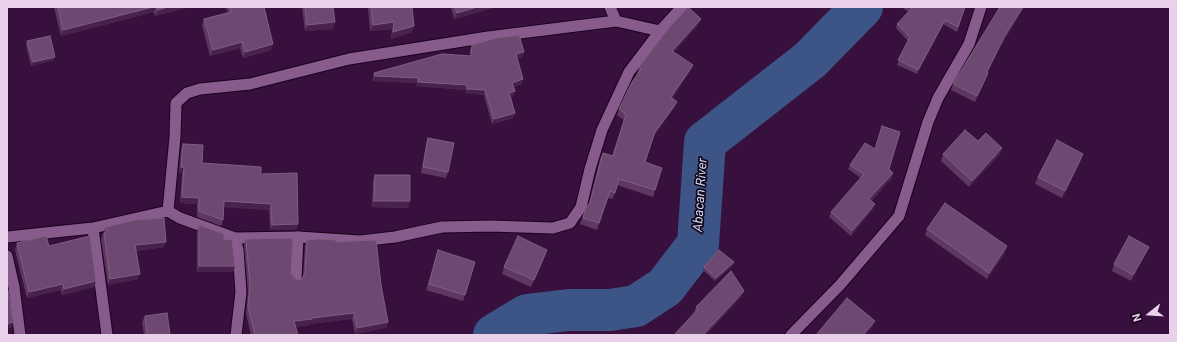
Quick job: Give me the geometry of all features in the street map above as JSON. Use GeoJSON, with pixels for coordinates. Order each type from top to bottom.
{"type":"FeatureCollection","features":[{"type":"Feature","properties":{"kind":"street"},"geometry":{"type":"LineString","coordinates":[[610,7],[616,21]]}},
{"type":"Feature","properties":{"kind":"street"},"geometry":{"type":"LineString","coordinates":[[7,237],[93,228],[168,211],[180,218],[235,238],[298,237],[360,241],[395,238],[442,227],[490,226],[553,228],[570,223],[581,208],[590,169],[602,130],[629,72],[660,31],[682,7]]}},
{"type":"Feature","properties":{"kind":"street"},"geometry":{"type":"LineString","coordinates":[[791,335],[840,284],[899,216],[928,122],[938,98],[969,44],[981,7]]}},
{"type":"Feature","properties":{"kind":"street"},"geometry":{"type":"LineString","coordinates":[[168,211],[175,137],[176,103],[187,93],[250,84],[357,58],[488,36],[616,21],[660,31]]}},
{"type":"Feature","properties":{"kind":"street"},"geometry":{"type":"LineString","coordinates":[[93,228],[107,335]]}},
{"type":"Feature","properties":{"kind":"street"},"geometry":{"type":"LineString","coordinates":[[296,279],[298,237]]}},
{"type":"Feature","properties":{"kind":"street"},"geometry":{"type":"LineString","coordinates":[[235,238],[238,250],[241,292],[236,335]]}},
{"type":"Feature","properties":{"kind":"street"},"geometry":{"type":"LineString","coordinates":[[7,256],[14,287],[20,335]]}},
{"type":"Feature","properties":{"kind":"building"},"geometry":{"type":"Polygon","coordinates":[[[58,7],[153,7],[63,30],[58,7]]]}},
{"type":"Feature","properties":{"kind":"building"},"geometry":{"type":"Polygon","coordinates":[[[157,7],[168,7],[158,10],[157,7]]]}},
{"type":"Feature","properties":{"kind":"building"},"geometry":{"type":"Polygon","coordinates":[[[230,7],[264,7],[273,44],[245,52],[242,42],[213,50],[204,19],[231,12],[230,7]]]}},
{"type":"Feature","properties":{"kind":"building"},"geometry":{"type":"Polygon","coordinates":[[[305,7],[333,7],[335,22],[307,25],[305,7]]]}},
{"type":"Feature","properties":{"kind":"building"},"geometry":{"type":"Polygon","coordinates":[[[371,7],[412,7],[414,26],[393,32],[394,22],[373,25],[371,7]]]}},
{"type":"Feature","properties":{"kind":"building"},"geometry":{"type":"Polygon","coordinates":[[[455,7],[477,7],[457,13],[455,7]]]}},
{"type":"Feature","properties":{"kind":"building"},"geometry":{"type":"Polygon","coordinates":[[[688,7],[701,19],[672,51],[693,65],[671,97],[677,102],[655,132],[645,162],[662,168],[655,190],[619,179],[615,193],[610,191],[599,223],[583,218],[585,210],[590,202],[603,153],[613,156],[626,114],[619,109],[631,84],[641,69],[639,67],[668,29],[688,7]]]}},
{"type":"Feature","properties":{"kind":"building"},"geometry":{"type":"Polygon","coordinates":[[[910,7],[965,7],[958,27],[945,20],[918,70],[898,60],[910,37],[897,24],[912,8],[910,7]]]}},
{"type":"Feature","properties":{"kind":"building"},"geometry":{"type":"Polygon","coordinates":[[[1000,7],[1023,7],[1004,37],[977,96],[953,84],[1000,7]]]}},
{"type":"Feature","properties":{"kind":"building"},"geometry":{"type":"Polygon","coordinates":[[[519,35],[524,52],[516,54],[523,79],[512,83],[515,91],[509,93],[515,113],[494,119],[485,90],[467,89],[467,85],[418,82],[418,78],[375,76],[374,73],[442,54],[471,56],[472,45],[496,38],[519,35]]]}},
{"type":"Feature","properties":{"kind":"building"},"geometry":{"type":"Polygon","coordinates":[[[50,36],[55,57],[33,62],[27,41],[50,36]]]}},
{"type":"Feature","properties":{"kind":"building"},"geometry":{"type":"Polygon","coordinates":[[[882,126],[900,132],[889,169],[893,173],[869,199],[875,204],[852,231],[831,212],[864,174],[850,165],[865,143],[875,149],[882,126]]]}},
{"type":"Feature","properties":{"kind":"building"},"geometry":{"type":"Polygon","coordinates":[[[965,130],[978,141],[986,133],[1002,148],[972,181],[943,154],[965,130]]]}},
{"type":"Feature","properties":{"kind":"building"},"geometry":{"type":"Polygon","coordinates":[[[428,138],[454,143],[448,172],[423,167],[428,138]]]}},
{"type":"Feature","properties":{"kind":"building"},"geometry":{"type":"Polygon","coordinates":[[[1057,140],[1083,154],[1065,191],[1038,177],[1057,140]]]}},
{"type":"Feature","properties":{"kind":"building"},"geometry":{"type":"Polygon","coordinates":[[[183,144],[203,145],[202,163],[261,167],[261,174],[297,173],[298,224],[272,225],[271,204],[224,201],[223,220],[199,211],[199,198],[182,197],[184,168],[181,167],[183,144]]]}},
{"type":"Feature","properties":{"kind":"building"},"geometry":{"type":"Polygon","coordinates":[[[375,175],[410,175],[410,201],[374,201],[375,175]]]}},
{"type":"Feature","properties":{"kind":"building"},"geometry":{"type":"Polygon","coordinates":[[[945,203],[1007,246],[989,273],[927,229],[945,203]]]}},
{"type":"Feature","properties":{"kind":"building"},"geometry":{"type":"Polygon","coordinates":[[[164,218],[166,242],[135,245],[140,274],[110,279],[104,233],[107,232],[106,227],[135,220],[164,218]]]}},
{"type":"Feature","properties":{"kind":"building"},"geometry":{"type":"Polygon","coordinates":[[[199,225],[224,234],[224,240],[232,239],[235,266],[199,266],[199,225]]]}},
{"type":"Feature","properties":{"kind":"building"},"geometry":{"type":"Polygon","coordinates":[[[46,236],[49,246],[90,236],[96,281],[64,289],[63,284],[29,292],[17,243],[46,236]]]}},
{"type":"Feature","properties":{"kind":"building"},"geometry":{"type":"Polygon","coordinates":[[[518,236],[547,250],[534,280],[504,267],[518,236]]]}},
{"type":"Feature","properties":{"kind":"building"},"geometry":{"type":"Polygon","coordinates":[[[1129,236],[1149,247],[1133,275],[1114,264],[1129,236]]]}},
{"type":"Feature","properties":{"kind":"building"},"geometry":{"type":"Polygon","coordinates":[[[293,238],[291,273],[294,278],[298,280],[302,279],[305,273],[307,240],[336,240],[336,242],[376,240],[381,285],[388,322],[357,328],[354,313],[294,321],[298,335],[255,335],[248,306],[250,285],[246,239],[293,238]]]}},
{"type":"Feature","properties":{"kind":"building"},"geometry":{"type":"Polygon","coordinates":[[[438,250],[475,262],[465,295],[429,284],[438,250]]]}},
{"type":"Feature","properties":{"kind":"building"},"geometry":{"type":"Polygon","coordinates":[[[719,250],[734,262],[716,278],[704,267],[719,250]]]}},
{"type":"Feature","properties":{"kind":"building"},"geometry":{"type":"Polygon","coordinates":[[[731,271],[744,291],[703,335],[674,335],[698,309],[696,307],[731,271]]]}},
{"type":"Feature","properties":{"kind":"building"},"geometry":{"type":"Polygon","coordinates":[[[7,290],[13,322],[7,324],[7,290]]]}},
{"type":"Feature","properties":{"kind":"building"},"geometry":{"type":"Polygon","coordinates":[[[847,298],[875,321],[863,335],[816,335],[847,298]]]}},
{"type":"Feature","properties":{"kind":"building"},"geometry":{"type":"Polygon","coordinates":[[[167,313],[170,334],[147,335],[145,316],[167,313]]]}},
{"type":"Feature","properties":{"kind":"waterway","name":"Abacan River"},"geometry":{"type":"LineString","coordinates":[[494,335],[527,315],[569,310],[610,310],[636,306],[665,287],[698,244],[705,142],[810,60],[862,7]]}}]}
